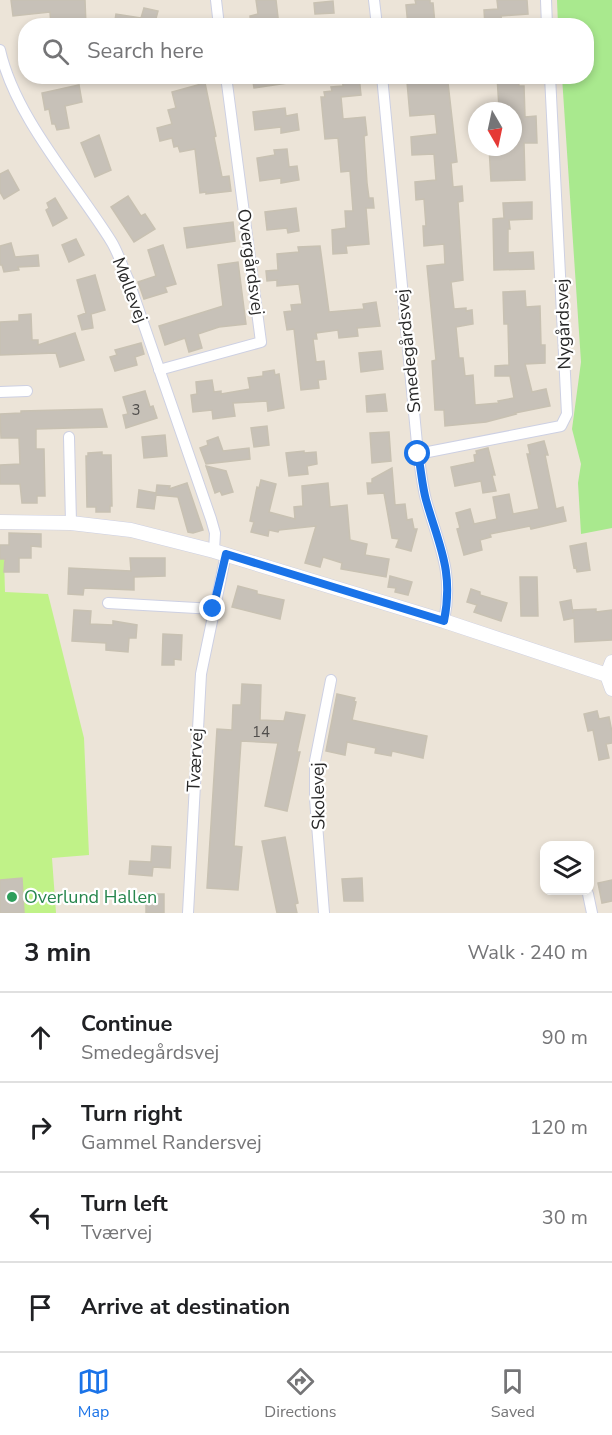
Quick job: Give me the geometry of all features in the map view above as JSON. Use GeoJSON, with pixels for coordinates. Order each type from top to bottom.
{"type":"FeatureCollection","features":[{"type":"Feature","properties":{"kind":"street"},"geometry":{"type":"LineString","coordinates":[[216,0],[218,18]]}},
{"type":"Feature","properties":{"kind":"street"},"geometry":{"type":"LineString","coordinates":[[374,0],[376,18]]}},
{"type":"Feature","properties":{"kind":"street"},"geometry":{"type":"LineString","coordinates":[[546,0],[547,18]]}},
{"type":"Feature","properties":{"kind":"street","name":"Møllevej"},"geometry":{"type":"LineString","coordinates":[[0,50],[3,64],[26,114],[112,243],[128,279],[211,519],[220,553]]}},
{"type":"Feature","properties":{"kind":"street","name":"Overgårdsvej"},"geometry":{"type":"LineString","coordinates":[[159,370],[261,342],[227,84]]}},
{"type":"Feature","properties":{"kind":"street","name":"Smedegårdsvej"},"geometry":{"type":"LineString","coordinates":[[383,84],[418,454],[425,498],[443,550],[448,583],[448,603],[444,621]]}},
{"type":"Feature","properties":{"kind":"street","name":"Nygårdsvej"},"geometry":{"type":"LineString","coordinates":[[418,454],[561,426],[567,414],[550,84]]}},
{"type":"Feature","properties":{"kind":"street"},"geometry":{"type":"LineString","coordinates":[[0,392],[27,391]]}},
{"type":"Feature","properties":{"kind":"street"},"geometry":{"type":"LineString","coordinates":[[69,437],[71,523]]}},
{"type":"Feature","properties":{"kind":"street"},"geometry":{"type":"LineString","coordinates":[[0,522],[71,523],[131,531],[220,553],[609,668],[612,689]]}},
{"type":"Feature","properties":{"kind":"street","name":"Tværvej"},"geometry":{"type":"LineString","coordinates":[[188,913],[201,674],[220,553]]}},
{"type":"Feature","properties":{"kind":"street"},"geometry":{"type":"LineString","coordinates":[[108,603],[213,609]]}},
{"type":"Feature","properties":{"kind":"street","name":"Skolevej"},"geometry":{"type":"LineString","coordinates":[[324,913],[315,799],[315,761],[331,680]]}},
{"type":"Feature","properties":{"kind":"street"},"geometry":{"type":"LineString","coordinates":[[588,895],[592,913]]}},
{"type":"Feature","properties":{"kind":"green space"},"geometry":{"type":"Polygon","coordinates":[[[557,0],[612,0],[612,528],[581,534],[578,483],[581,464],[572,429],[581,362],[562,84],[594,84],[594,18],[558,18],[557,0]]]}},
{"type":"Feature","properties":{"kind":"green space"},"geometry":{"type":"Polygon","coordinates":[[[0,558],[4,558],[5,592],[48,594],[84,738],[89,855],[52,858],[56,913],[0,913],[0,558]]]}},
{"type":"Feature","properties":{"kind":"building"},"geometry":{"type":"Polygon","coordinates":[[[11,0],[85,0],[86,18],[50,18],[50,12],[13,16],[11,0]]]}},
{"type":"Feature","properties":{"kind":"building"},"geometry":{"type":"Polygon","coordinates":[[[256,0],[276,0],[278,18],[250,18],[250,16],[258,14],[256,0]]]}},
{"type":"Feature","properties":{"kind":"building"},"geometry":{"type":"Polygon","coordinates":[[[415,0],[430,0],[430,3],[433,3],[434,18],[407,18],[406,5],[416,4],[415,0]]]}},
{"type":"Feature","properties":{"kind":"building"},"geometry":{"type":"Polygon","coordinates":[[[497,0],[527,0],[528,14],[484,18],[484,10],[498,9],[497,0]]]}},
{"type":"Feature","properties":{"kind":"building"},"geometry":{"type":"Polygon","coordinates":[[[333,1],[334,13],[315,14],[314,3],[333,1]]]}},
{"type":"Feature","properties":{"kind":"building"},"geometry":{"type":"Polygon","coordinates":[[[144,8],[158,11],[156,18],[141,18],[144,8]]]}},
{"type":"Feature","properties":{"kind":"building"},"geometry":{"type":"Polygon","coordinates":[[[116,14],[141,18],[115,18],[116,14]]]}},
{"type":"Feature","properties":{"kind":"building"},"geometry":{"type":"Polygon","coordinates":[[[205,84],[222,177],[229,176],[231,191],[200,193],[195,149],[180,152],[178,146],[174,147],[172,138],[160,141],[157,128],[172,124],[168,110],[176,108],[172,92],[205,84]]]}},
{"type":"Feature","properties":{"kind":"building"},"geometry":{"type":"Polygon","coordinates":[[[253,84],[280,84],[254,88],[253,84]]]}},
{"type":"Feature","properties":{"kind":"building"},"geometry":{"type":"Polygon","coordinates":[[[343,84],[360,84],[361,95],[341,97],[343,119],[365,117],[367,183],[369,198],[373,198],[374,208],[366,208],[369,244],[346,246],[347,253],[333,254],[332,230],[346,228],[345,211],[353,211],[350,171],[341,172],[338,138],[325,139],[321,97],[325,97],[324,92],[332,91],[331,87],[343,86],[343,84]]]}},
{"type":"Feature","properties":{"kind":"building"},"geometry":{"type":"Polygon","coordinates":[[[407,84],[448,84],[457,162],[451,163],[453,187],[462,186],[463,201],[458,202],[463,280],[451,282],[454,309],[472,310],[473,324],[456,327],[459,358],[463,358],[465,376],[473,375],[475,405],[499,403],[498,401],[514,398],[510,376],[495,376],[495,366],[509,365],[508,324],[504,324],[503,292],[525,291],[526,307],[540,306],[541,345],[545,345],[545,363],[525,364],[532,392],[546,389],[550,406],[486,422],[445,426],[444,410],[435,410],[432,361],[436,360],[427,266],[445,264],[444,244],[424,246],[423,226],[426,226],[424,199],[416,200],[415,182],[436,180],[434,154],[412,155],[411,137],[437,134],[435,114],[410,116],[407,84]]]}},
{"type":"Feature","properties":{"kind":"building"},"geometry":{"type":"Polygon","coordinates":[[[498,84],[519,84],[524,86],[525,117],[536,116],[537,143],[524,143],[525,180],[491,181],[490,156],[522,156],[522,102],[499,102],[498,84]]]}},
{"type":"Feature","properties":{"kind":"building"},"geometry":{"type":"Polygon","coordinates":[[[79,85],[82,102],[65,106],[69,128],[57,130],[55,124],[52,124],[49,109],[45,110],[42,93],[79,85]]]}},
{"type":"Feature","properties":{"kind":"building"},"geometry":{"type":"Polygon","coordinates":[[[285,108],[286,116],[297,114],[299,130],[281,133],[281,127],[255,130],[253,112],[285,108]]]}},
{"type":"Feature","properties":{"kind":"building"},"geometry":{"type":"Polygon","coordinates":[[[99,135],[111,170],[95,177],[81,143],[99,135]]]}},
{"type":"Feature","properties":{"kind":"building"},"geometry":{"type":"Polygon","coordinates":[[[287,149],[289,167],[297,166],[299,180],[281,183],[281,178],[260,181],[257,158],[275,155],[274,150],[287,149]]]}},
{"type":"Feature","properties":{"kind":"building"},"geometry":{"type":"Polygon","coordinates":[[[8,170],[19,190],[4,199],[0,192],[0,174],[8,170]]]}},
{"type":"Feature","properties":{"kind":"building"},"geometry":{"type":"Polygon","coordinates":[[[128,196],[141,216],[145,214],[155,229],[134,242],[111,207],[128,196]]]}},
{"type":"Feature","properties":{"kind":"building"},"geometry":{"type":"Polygon","coordinates":[[[55,198],[67,218],[53,226],[46,210],[49,208],[47,203],[55,198]]]}},
{"type":"Feature","properties":{"kind":"building"},"geometry":{"type":"Polygon","coordinates":[[[532,202],[532,219],[509,220],[508,253],[533,252],[534,269],[494,270],[493,219],[504,218],[503,203],[532,202]]]}},
{"type":"Feature","properties":{"kind":"building"},"geometry":{"type":"Polygon","coordinates":[[[296,208],[299,231],[288,233],[287,228],[267,230],[265,212],[296,208]]]}},
{"type":"Feature","properties":{"kind":"building"},"geometry":{"type":"Polygon","coordinates":[[[233,222],[235,241],[187,248],[184,228],[233,222]]]}},
{"type":"Feature","properties":{"kind":"building"},"geometry":{"type":"Polygon","coordinates":[[[76,239],[84,255],[69,262],[62,245],[76,239]]]}},
{"type":"Feature","properties":{"kind":"building"},"geometry":{"type":"Polygon","coordinates":[[[11,243],[15,257],[38,255],[39,266],[18,267],[19,270],[4,272],[0,265],[0,246],[11,243]]]}},
{"type":"Feature","properties":{"kind":"building"},"geometry":{"type":"Polygon","coordinates":[[[163,245],[176,284],[165,287],[167,292],[144,299],[138,282],[156,276],[148,250],[163,245]]]}},
{"type":"Feature","properties":{"kind":"building"},"geometry":{"type":"Polygon","coordinates":[[[320,246],[329,312],[364,309],[363,304],[376,302],[380,326],[357,328],[358,336],[339,338],[338,330],[316,333],[317,339],[313,339],[316,362],[324,361],[326,379],[318,380],[319,388],[301,390],[294,329],[287,330],[284,312],[292,311],[291,305],[302,304],[299,284],[277,286],[277,280],[267,281],[266,271],[278,270],[277,254],[299,252],[298,247],[320,246]]]}},
{"type":"Feature","properties":{"kind":"building"},"geometry":{"type":"Polygon","coordinates":[[[238,262],[246,324],[219,327],[198,334],[202,348],[189,352],[185,338],[165,345],[159,326],[223,306],[218,265],[238,262]]]}},
{"type":"Feature","properties":{"kind":"building"},"geometry":{"type":"Polygon","coordinates":[[[95,275],[105,310],[91,314],[93,328],[82,330],[78,316],[86,313],[77,280],[95,275]]]}},
{"type":"Feature","properties":{"kind":"building"},"geometry":{"type":"Polygon","coordinates":[[[31,314],[32,340],[38,340],[38,345],[75,333],[84,360],[60,367],[56,353],[0,355],[0,322],[19,321],[19,315],[31,314]]]}},
{"type":"Feature","properties":{"kind":"building"},"geometry":{"type":"Polygon","coordinates":[[[141,343],[144,354],[135,357],[137,365],[115,371],[110,357],[117,355],[115,350],[141,343]]]}},
{"type":"Feature","properties":{"kind":"building"},"geometry":{"type":"Polygon","coordinates":[[[381,351],[383,369],[361,372],[359,353],[381,351]]]}},
{"type":"Feature","properties":{"kind":"building"},"geometry":{"type":"Polygon","coordinates":[[[274,370],[275,375],[279,374],[284,408],[268,411],[267,401],[233,403],[235,416],[213,419],[212,410],[193,412],[191,395],[197,394],[196,382],[212,380],[214,392],[221,391],[221,394],[250,389],[248,378],[263,376],[263,372],[274,370]]]}},
{"type":"Feature","properties":{"kind":"building"},"geometry":{"type":"Polygon","coordinates":[[[145,391],[150,407],[153,406],[157,418],[126,428],[123,415],[128,414],[123,397],[145,391]]]}},
{"type":"Feature","properties":{"kind":"building"},"geometry":{"type":"Polygon","coordinates":[[[385,394],[387,411],[367,412],[366,396],[385,394]]]}},
{"type":"Feature","properties":{"kind":"building"},"geometry":{"type":"Polygon","coordinates":[[[102,409],[107,427],[36,429],[36,449],[44,449],[45,496],[37,496],[37,503],[22,503],[20,484],[0,484],[0,465],[20,464],[19,438],[1,438],[0,414],[21,413],[21,411],[102,409]]]}},
{"type":"Feature","properties":{"kind":"building"},"geometry":{"type":"Polygon","coordinates":[[[267,426],[269,445],[254,447],[251,428],[267,426]]]}},
{"type":"Feature","properties":{"kind":"building"},"geometry":{"type":"Polygon","coordinates":[[[389,432],[391,461],[372,463],[370,433],[389,432]]]}},
{"type":"Feature","properties":{"kind":"building"},"geometry":{"type":"Polygon","coordinates":[[[165,435],[167,456],[144,458],[142,437],[165,435]]]}},
{"type":"Feature","properties":{"kind":"building"},"geometry":{"type":"Polygon","coordinates":[[[218,437],[223,451],[249,448],[250,459],[206,464],[200,448],[208,445],[207,441],[218,437]]]}},
{"type":"Feature","properties":{"kind":"building"},"geometry":{"type":"Polygon","coordinates":[[[544,441],[556,509],[563,507],[566,521],[531,529],[530,526],[490,534],[491,537],[480,540],[482,550],[464,555],[457,529],[460,528],[456,513],[470,509],[474,524],[497,519],[493,497],[509,494],[513,514],[539,509],[527,454],[530,454],[528,445],[544,441]]]}},
{"type":"Feature","properties":{"kind":"building"},"geometry":{"type":"Polygon","coordinates":[[[488,448],[495,475],[492,475],[496,491],[483,493],[481,481],[455,486],[451,467],[475,462],[476,451],[488,448]]]}},
{"type":"Feature","properties":{"kind":"building"},"geometry":{"type":"Polygon","coordinates":[[[304,451],[304,453],[316,452],[317,464],[307,466],[308,474],[289,476],[286,453],[304,451]]]}},
{"type":"Feature","properties":{"kind":"building"},"geometry":{"type":"Polygon","coordinates":[[[102,452],[102,455],[111,455],[112,506],[110,506],[110,512],[96,512],[96,507],[87,507],[86,456],[88,453],[102,452]]]}},
{"type":"Feature","properties":{"kind":"building"},"geometry":{"type":"Polygon","coordinates":[[[206,466],[226,471],[233,492],[222,495],[220,491],[215,493],[206,466]]]}},
{"type":"Feature","properties":{"kind":"building"},"geometry":{"type":"Polygon","coordinates":[[[392,468],[395,505],[405,504],[407,520],[412,519],[414,529],[417,529],[411,551],[396,547],[399,539],[392,538],[384,493],[368,494],[367,483],[372,483],[372,479],[392,468]]]}},
{"type":"Feature","properties":{"kind":"building"},"geometry":{"type":"Polygon","coordinates":[[[261,480],[276,484],[269,512],[295,519],[294,507],[303,506],[302,486],[328,483],[330,507],[347,505],[350,540],[367,544],[365,555],[389,559],[386,577],[341,569],[342,563],[323,557],[320,567],[305,563],[316,526],[279,530],[278,532],[269,530],[268,536],[251,532],[254,522],[250,521],[257,487],[259,488],[261,480]]]}},
{"type":"Feature","properties":{"kind":"building"},"geometry":{"type":"Polygon","coordinates":[[[187,483],[203,530],[188,532],[178,497],[156,495],[154,509],[137,507],[139,490],[156,493],[157,485],[170,486],[169,489],[187,483]]]}},
{"type":"Feature","properties":{"kind":"building"},"geometry":{"type":"Polygon","coordinates":[[[9,533],[41,534],[41,547],[31,546],[31,558],[19,558],[19,572],[4,572],[5,559],[0,559],[0,545],[9,545],[9,533]]]}},
{"type":"Feature","properties":{"kind":"building"},"geometry":{"type":"Polygon","coordinates":[[[586,543],[590,570],[577,572],[576,567],[574,568],[570,546],[586,543]]]}},
{"type":"Feature","properties":{"kind":"building"},"geometry":{"type":"Polygon","coordinates":[[[130,558],[165,558],[165,576],[134,577],[134,590],[84,588],[83,595],[68,594],[69,568],[131,571],[130,558]]]}},
{"type":"Feature","properties":{"kind":"building"},"geometry":{"type":"Polygon","coordinates":[[[390,576],[412,582],[408,595],[395,592],[396,588],[388,587],[390,576]]]}},
{"type":"Feature","properties":{"kind":"building"},"geometry":{"type":"Polygon","coordinates":[[[520,577],[537,577],[538,616],[521,616],[520,577]]]}},
{"type":"Feature","properties":{"kind":"building"},"geometry":{"type":"Polygon","coordinates":[[[238,586],[257,591],[257,594],[284,600],[280,619],[232,607],[238,586]]]}},
{"type":"Feature","properties":{"kind":"building"},"geometry":{"type":"Polygon","coordinates":[[[471,589],[480,592],[480,595],[507,603],[501,621],[474,612],[477,605],[467,602],[471,589]]]}},
{"type":"Feature","properties":{"kind":"building"},"geometry":{"type":"Polygon","coordinates":[[[571,600],[573,613],[573,610],[596,609],[596,612],[612,610],[612,640],[575,642],[574,618],[564,620],[560,602],[571,600]]]}},
{"type":"Feature","properties":{"kind":"building"},"geometry":{"type":"Polygon","coordinates":[[[74,610],[91,611],[90,624],[113,625],[113,621],[137,625],[136,638],[129,638],[128,652],[106,650],[106,643],[72,641],[74,610]]]}},
{"type":"Feature","properties":{"kind":"building"},"geometry":{"type":"Polygon","coordinates":[[[163,634],[182,635],[181,660],[174,659],[174,665],[162,665],[163,634]]]}},
{"type":"Feature","properties":{"kind":"building"},"geometry":{"type":"Polygon","coordinates":[[[242,684],[261,685],[260,720],[284,721],[286,712],[305,715],[297,752],[300,752],[287,811],[265,806],[278,743],[241,741],[234,846],[242,847],[238,890],[207,888],[217,729],[232,730],[233,705],[241,705],[242,684]]]}},
{"type":"Feature","properties":{"kind":"building"},"geometry":{"type":"Polygon","coordinates":[[[337,694],[355,698],[352,720],[427,736],[423,758],[392,751],[391,756],[375,753],[376,748],[347,742],[345,755],[326,751],[337,694]]]}},
{"type":"Feature","properties":{"kind":"building"},"geometry":{"type":"Polygon","coordinates":[[[597,711],[599,719],[609,717],[612,732],[612,743],[606,744],[609,758],[599,760],[593,730],[588,731],[584,714],[597,711]]]}},
{"type":"Feature","properties":{"kind":"building"},"geometry":{"type":"Polygon","coordinates":[[[285,837],[298,903],[295,904],[297,913],[277,913],[262,841],[285,837]]]}},
{"type":"Feature","properties":{"kind":"building"},"geometry":{"type":"Polygon","coordinates":[[[152,846],[171,847],[170,868],[153,867],[152,876],[129,874],[130,861],[151,862],[152,846]]]}},
{"type":"Feature","properties":{"kind":"building","name":"Overlund Hallen"},"geometry":{"type":"Polygon","coordinates":[[[22,878],[24,913],[0,913],[0,880],[22,878]]]}},
{"type":"Feature","properties":{"kind":"building"},"geometry":{"type":"Polygon","coordinates":[[[362,878],[363,901],[344,901],[342,879],[362,878]]]}},
{"type":"Feature","properties":{"kind":"building"},"geometry":{"type":"Polygon","coordinates":[[[612,880],[612,901],[602,903],[598,883],[612,880]]]}},
{"type":"Feature","properties":{"kind":"building"},"geometry":{"type":"Polygon","coordinates":[[[146,894],[164,894],[164,913],[146,913],[146,894]]]}},
{"type":"Feature","properties":{"kind":"place","name":"Overlund Hallen"},"geometry":{"type":"Point","coordinates":[12,897]}},
{"type":"Feature","properties":{"kind":"route"},"geometry":{"type":"LineString","coordinates":[[213,609],[226,554],[444,621],[448,603],[448,583],[443,550],[425,498],[418,454]]}}]}
